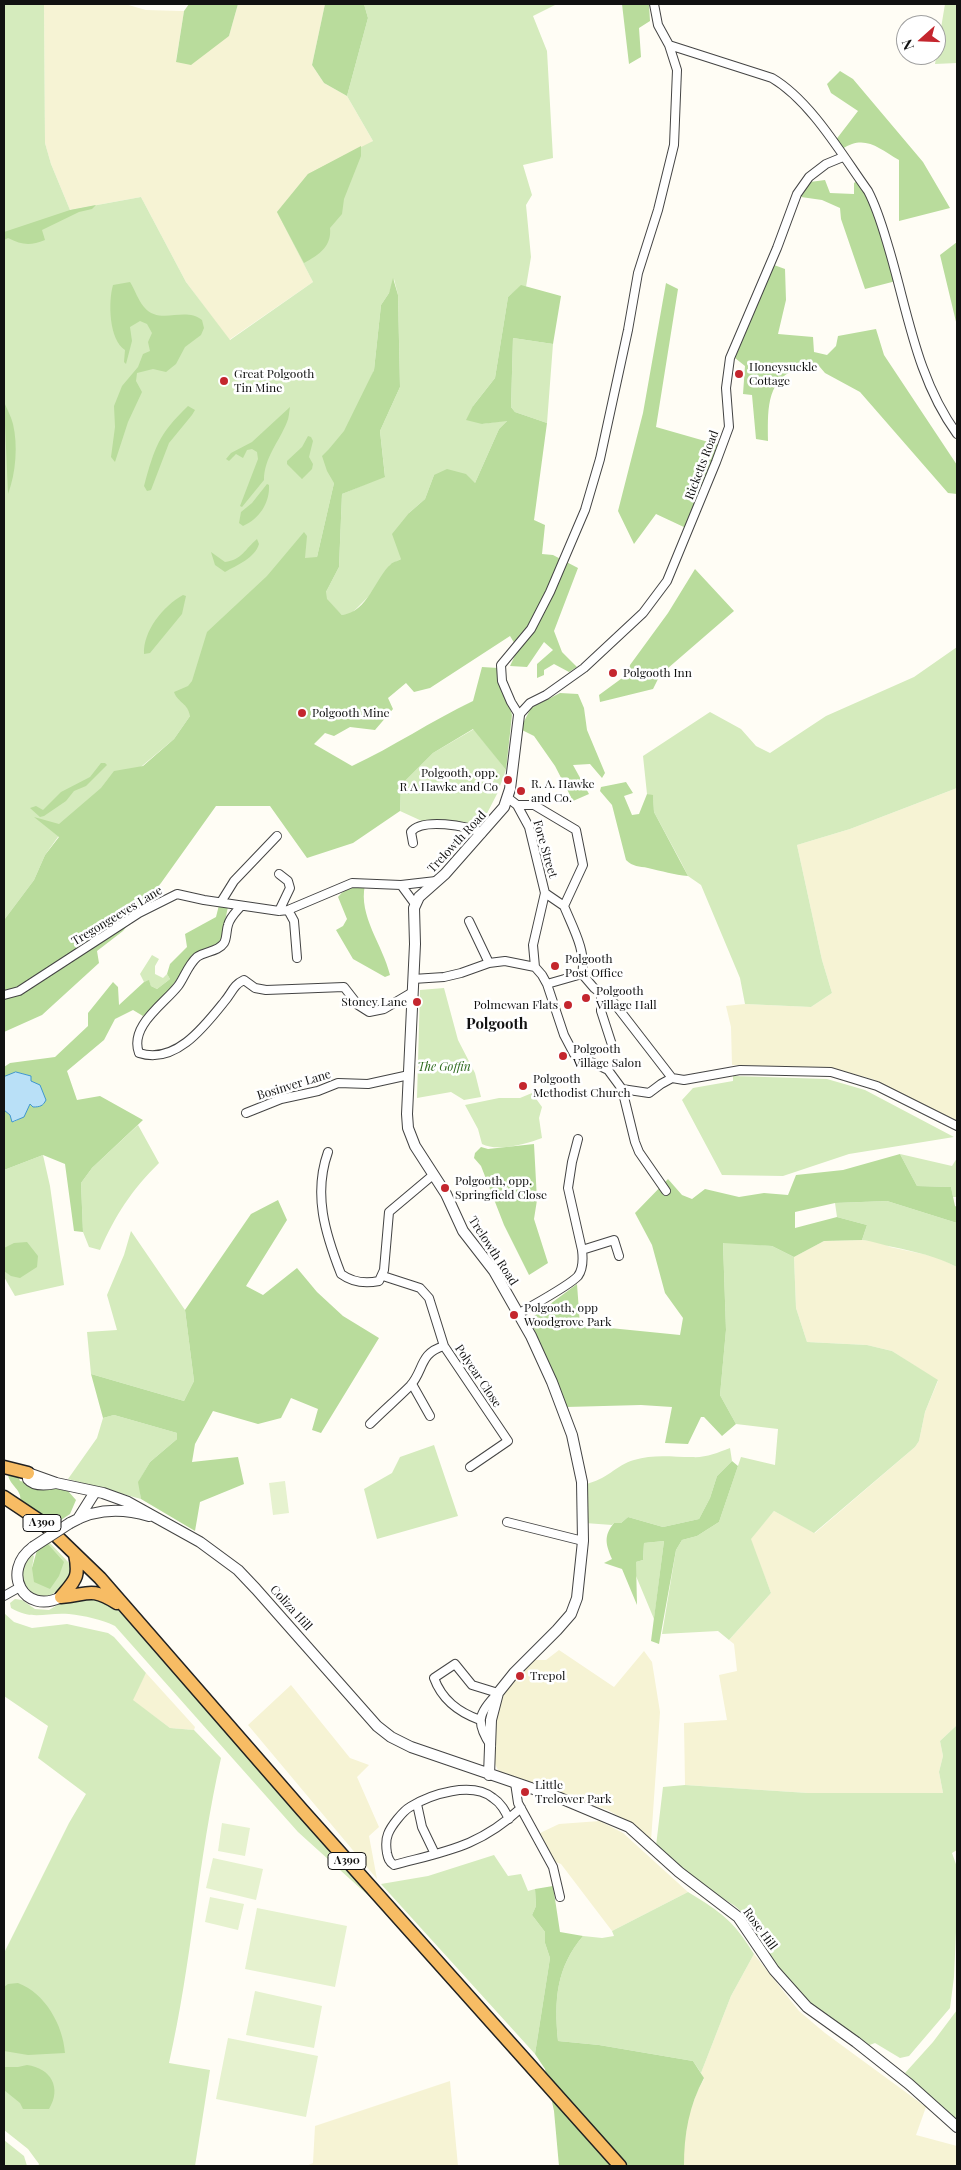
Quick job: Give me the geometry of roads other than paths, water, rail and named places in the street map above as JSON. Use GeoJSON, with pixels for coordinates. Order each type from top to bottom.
{"type":"FeatureCollection","features":[{"type":"Feature","properties":{"kind":"highway"},"geometry":{"type":"LineString","coordinates":[[4,1467],[28,1473]]}},
{"type":"Feature","properties":{"kind":"highway","name":"A390"},"geometry":{"type":"LineString","coordinates":[[4,1497],[43,1523],[124,1606],[302,1810],[620,2166]]}},
{"type":"Feature","properties":{"kind":"highway"},"geometry":{"type":"LineString","coordinates":[[61,1597],[76,1578],[78,1567],[75,1554]]}},
{"type":"Feature","properties":{"kind":"highway"},"geometry":{"type":"LineString","coordinates":[[61,1597],[78,1593],[96,1593],[124,1606]]}},
{"type":"Feature","properties":{"kind":"street"},"geometry":{"type":"LineString","coordinates":[[519,715],[502,681],[501,665],[530,629],[550,592],[585,510],[600,459],[628,330],[638,273],[658,210],[674,145],[677,70],[669,45],[658,25],[654,4]]}},
{"type":"Feature","properties":{"kind":"street"},"geometry":{"type":"LineString","coordinates":[[669,45],[772,78],[787,86],[806,106],[868,191],[876,206],[901,291],[914,348],[944,416],[957,434]]}},
{"type":"Feature","properties":{"kind":"street","name":"Ricketts Road"},"geometry":{"type":"LineString","coordinates":[[519,715],[530,703],[584,668],[644,613],[667,581],[729,427],[726,388],[730,358],[798,194],[809,176],[826,164],[843,157]]}},
{"type":"Feature","properties":{"kind":"street","name":"Trelowth Road"},"geometry":{"type":"LineString","coordinates":[[489,1775],[490,1720],[498,1693],[514,1673],[571,1614],[577,1598],[583,1541],[582,1482],[579,1461],[552,1382],[494,1271],[463,1231],[446,1194],[415,1146],[408,1128],[411,993],[415,904],[498,816],[508,798],[519,715]]}},
{"type":"Feature","properties":{"kind":"street","name":"Fore Street"},"geometry":{"type":"LineString","coordinates":[[508,798],[517,805],[529,827],[546,893],[533,945],[535,968]]}},
{"type":"Feature","properties":{"kind":"street"},"geometry":{"type":"LineString","coordinates":[[517,805],[534,805],[576,830],[583,865],[564,906]]}},
{"type":"Feature","properties":{"kind":"street"},"geometry":{"type":"LineString","coordinates":[[413,843],[411,832],[414,828],[420,826],[469,826],[482,833]]}},
{"type":"Feature","properties":{"kind":"street"},"geometry":{"type":"LineString","coordinates":[[221,902],[234,881],[277,836]]}},
{"type":"Feature","properties":{"kind":"street"},"geometry":{"type":"LineString","coordinates":[[278,911],[290,888],[288,881],[279,874]]}},
{"type":"Feature","properties":{"kind":"street","name":"Tregongeeves Lane"},"geometry":{"type":"LineString","coordinates":[[4,995],[19,991],[139,913],[177,894],[278,911],[288,910],[352,883],[401,885],[438,881]]}},
{"type":"Feature","properties":{"kind":"street"},"geometry":{"type":"LineString","coordinates":[[401,885],[415,904]]}},
{"type":"Feature","properties":{"kind":"street"},"geometry":{"type":"LineString","coordinates":[[546,893],[564,906],[580,950],[583,967],[582,974]]}},
{"type":"Feature","properties":{"kind":"street"},"geometry":{"type":"LineString","coordinates":[[241,906],[228,925],[225,942],[219,948],[208,951],[195,959],[176,989],[147,1017],[138,1039],[137,1047],[139,1053],[154,1056],[173,1051],[189,1041],[226,1000],[237,984],[244,980],[255,988],[266,990],[344,987],[358,1004],[369,1012],[384,1009],[411,993]]}},
{"type":"Feature","properties":{"kind":"street"},"geometry":{"type":"LineString","coordinates":[[288,910],[294,922],[297,958]]}},
{"type":"Feature","properties":{"kind":"street"},"geometry":{"type":"LineString","coordinates":[[469,921],[489,963]]}},
{"type":"Feature","properties":{"kind":"street"},"geometry":{"type":"LineString","coordinates":[[413,979],[461,973],[489,963],[505,961],[535,968],[547,984],[564,1035],[574,1054],[608,1070],[622,1089],[634,1142],[666,1191]]}},
{"type":"Feature","properties":{"kind":"street"},"geometry":{"type":"LineString","coordinates":[[547,984],[582,974]]}},
{"type":"Feature","properties":{"kind":"street"},"geometry":{"type":"LineString","coordinates":[[582,974],[614,1003],[672,1078]]}},
{"type":"Feature","properties":{"kind":"street"},"geometry":{"type":"LineString","coordinates":[[601,993],[601,1011],[613,1048]]}},
{"type":"Feature","properties":{"kind":"street"},"geometry":{"type":"LineString","coordinates":[[622,1089],[649,1093],[672,1078],[684,1080],[740,1070],[831,1072],[877,1086],[957,1126]]}},
{"type":"Feature","properties":{"kind":"street","name":"Bosinver Lane"},"geometry":{"type":"LineString","coordinates":[[246,1113],[282,1099],[318,1092],[338,1083],[368,1084],[409,1075]]}},
{"type":"Feature","properties":{"kind":"street"},"geometry":{"type":"LineString","coordinates":[[518,1314],[578,1276],[583,1259],[582,1250],[568,1188],[578,1139]]}},
{"type":"Feature","properties":{"kind":"street"},"geometry":{"type":"LineString","coordinates":[[328,1152],[320,1181],[320,1205],[341,1274],[348,1279],[372,1283],[379,1281],[383,1276],[389,1212],[433,1175]]}},
{"type":"Feature","properties":{"kind":"street"},"geometry":{"type":"LineString","coordinates":[[582,1250],[614,1240],[619,1256]]}},
{"type":"Feature","properties":{"kind":"street","name":"Polyear Close"},"geometry":{"type":"LineString","coordinates":[[383,1276],[420,1288],[425,1292],[433,1306],[444,1346],[508,1441],[470,1467]]}},
{"type":"Feature","properties":{"kind":"street"},"geometry":{"type":"LineString","coordinates":[[370,1424],[412,1384],[428,1353],[444,1346]]}},
{"type":"Feature","properties":{"kind":"street"},"geometry":{"type":"LineString","coordinates":[[412,1384],[430,1416]]}},
{"type":"Feature","properties":{"kind":"street","name":"Coliza Hill"},"geometry":{"type":"LineString","coordinates":[[28,1473],[28,1479],[32,1483],[56,1483],[128,1502],[189,1535],[238,1570],[278,1610],[358,1705],[391,1736],[411,1747],[489,1775]]}},
{"type":"Feature","properties":{"kind":"street"},"geometry":{"type":"LineString","coordinates":[[92,1512],[95,1492]]}},
{"type":"Feature","properties":{"kind":"street"},"geometry":{"type":"LineString","coordinates":[[61,1597],[48,1603],[37,1602],[27,1596],[20,1587],[16,1577],[17,1564],[21,1556],[74,1521],[92,1512],[118,1510],[154,1517]]}},
{"type":"Feature","properties":{"kind":"street"},"geometry":{"type":"LineString","coordinates":[[507,1522],[583,1541]]}},
{"type":"Feature","properties":{"kind":"street"},"geometry":{"type":"LineString","coordinates":[[4,1596],[20,1587]]}},
{"type":"Feature","properties":{"kind":"street"},"geometry":{"type":"LineString","coordinates":[[480,1720],[462,1713],[449,1702],[439,1690],[434,1678],[455,1664],[472,1685],[498,1693],[486,1705],[480,1720],[482,1733],[491,1746]]}},
{"type":"Feature","properties":{"kind":"street","name":"Rose Hill"},"geometry":{"type":"LineString","coordinates":[[489,1775],[582,1807],[629,1827],[679,1872],[730,1909],[743,1923],[774,1970],[807,2007],[856,2042],[909,2084],[957,2127]]}},
{"type":"Feature","properties":{"kind":"street"},"geometry":{"type":"LineString","coordinates":[[515,1784],[515,1795],[553,1867],[560,1897]]}},
{"type":"Feature","properties":{"kind":"street"},"geometry":{"type":"LineString","coordinates":[[509,1819],[503,1808],[493,1797],[475,1790],[456,1791],[427,1798],[407,1809],[388,1833],[386,1846],[388,1858],[394,1865],[467,1845],[498,1829],[509,1819],[521,1808]]}},
{"type":"Feature","properties":{"kind":"street"},"geometry":{"type":"LineString","coordinates":[[417,1804],[422,1827],[435,1854]]}},
{"type":"Feature","properties":{"kind":"water"},"geometry":{"type":"Polygon","coordinates":[[[16,1072],[31,1076],[31,1081],[40,1085],[46,1100],[44,1104],[39,1106],[33,1107],[30,1104],[24,1117],[12,1122],[10,1115],[4,1110],[4,1077],[16,1072]]]}},
{"type":"Feature","properties":{"kind":"place","name":"Honeysuckle Cottage"},"geometry":{"type":"Point","coordinates":[739,374]}},
{"type":"Feature","properties":{"kind":"place","name":"Great Polgooth Tin Mine"},"geometry":{"type":"Point","coordinates":[224,381]}},
{"type":"Feature","properties":{"kind":"place","name":"Polgooth Inn"},"geometry":{"type":"Point","coordinates":[613,673]}},
{"type":"Feature","properties":{"kind":"place","name":"Polgooth Mine"},"geometry":{"type":"Point","coordinates":[302,713]}},
{"type":"Feature","properties":{"kind":"place","name":"Polgooth, opp. R A Hawke and Co"},"geometry":{"type":"Point","coordinates":[508,780]}},
{"type":"Feature","properties":{"kind":"place","name":"R. A. Hawke and Co."},"geometry":{"type":"Point","coordinates":[521,791]}},
{"type":"Feature","properties":{"kind":"place","name":"Polgooth Post Office"},"geometry":{"type":"Point","coordinates":[555,966]}},
{"type":"Feature","properties":{"kind":"place","name":"Polgooth Village Hall"},"geometry":{"type":"Point","coordinates":[586,998]}},
{"type":"Feature","properties":{"kind":"place","name":"Stoney Lane"},"geometry":{"type":"Point","coordinates":[417,1002]}},
{"type":"Feature","properties":{"kind":"place","name":"Polmewan Flats"},"geometry":{"type":"Point","coordinates":[568,1005]}},
{"type":"Feature","properties":{"kind":"place","name":"Polgooth Village Salon"},"geometry":{"type":"Point","coordinates":[563,1056]}},
{"type":"Feature","properties":{"kind":"place","name":"Polgooth Methodist Church"},"geometry":{"type":"Point","coordinates":[523,1086]}},
{"type":"Feature","properties":{"kind":"place","name":"Polgooth, opp. Springfield Close"},"geometry":{"type":"Point","coordinates":[445,1188]}},
{"type":"Feature","properties":{"kind":"place","name":"Polgooth, opp Woodgrove Park"},"geometry":{"type":"Point","coordinates":[514,1315]}},
{"type":"Feature","properties":{"kind":"place","name":"Trepol"},"geometry":{"type":"Point","coordinates":[520,1676]}},
{"type":"Feature","properties":{"kind":"place","name":"Little Trelower Park"},"geometry":{"type":"Point","coordinates":[525,1792]}},
{"type":"Feature","properties":{"kind":"district","name":"Polgooth"},"geometry":{"type":"Point","coordinates":[497,1024]}},
{"type":"Feature","properties":{"kind":"park label","name":"The Goffin"},"geometry":{"type":"Point","coordinates":[444,1067]}}]}
